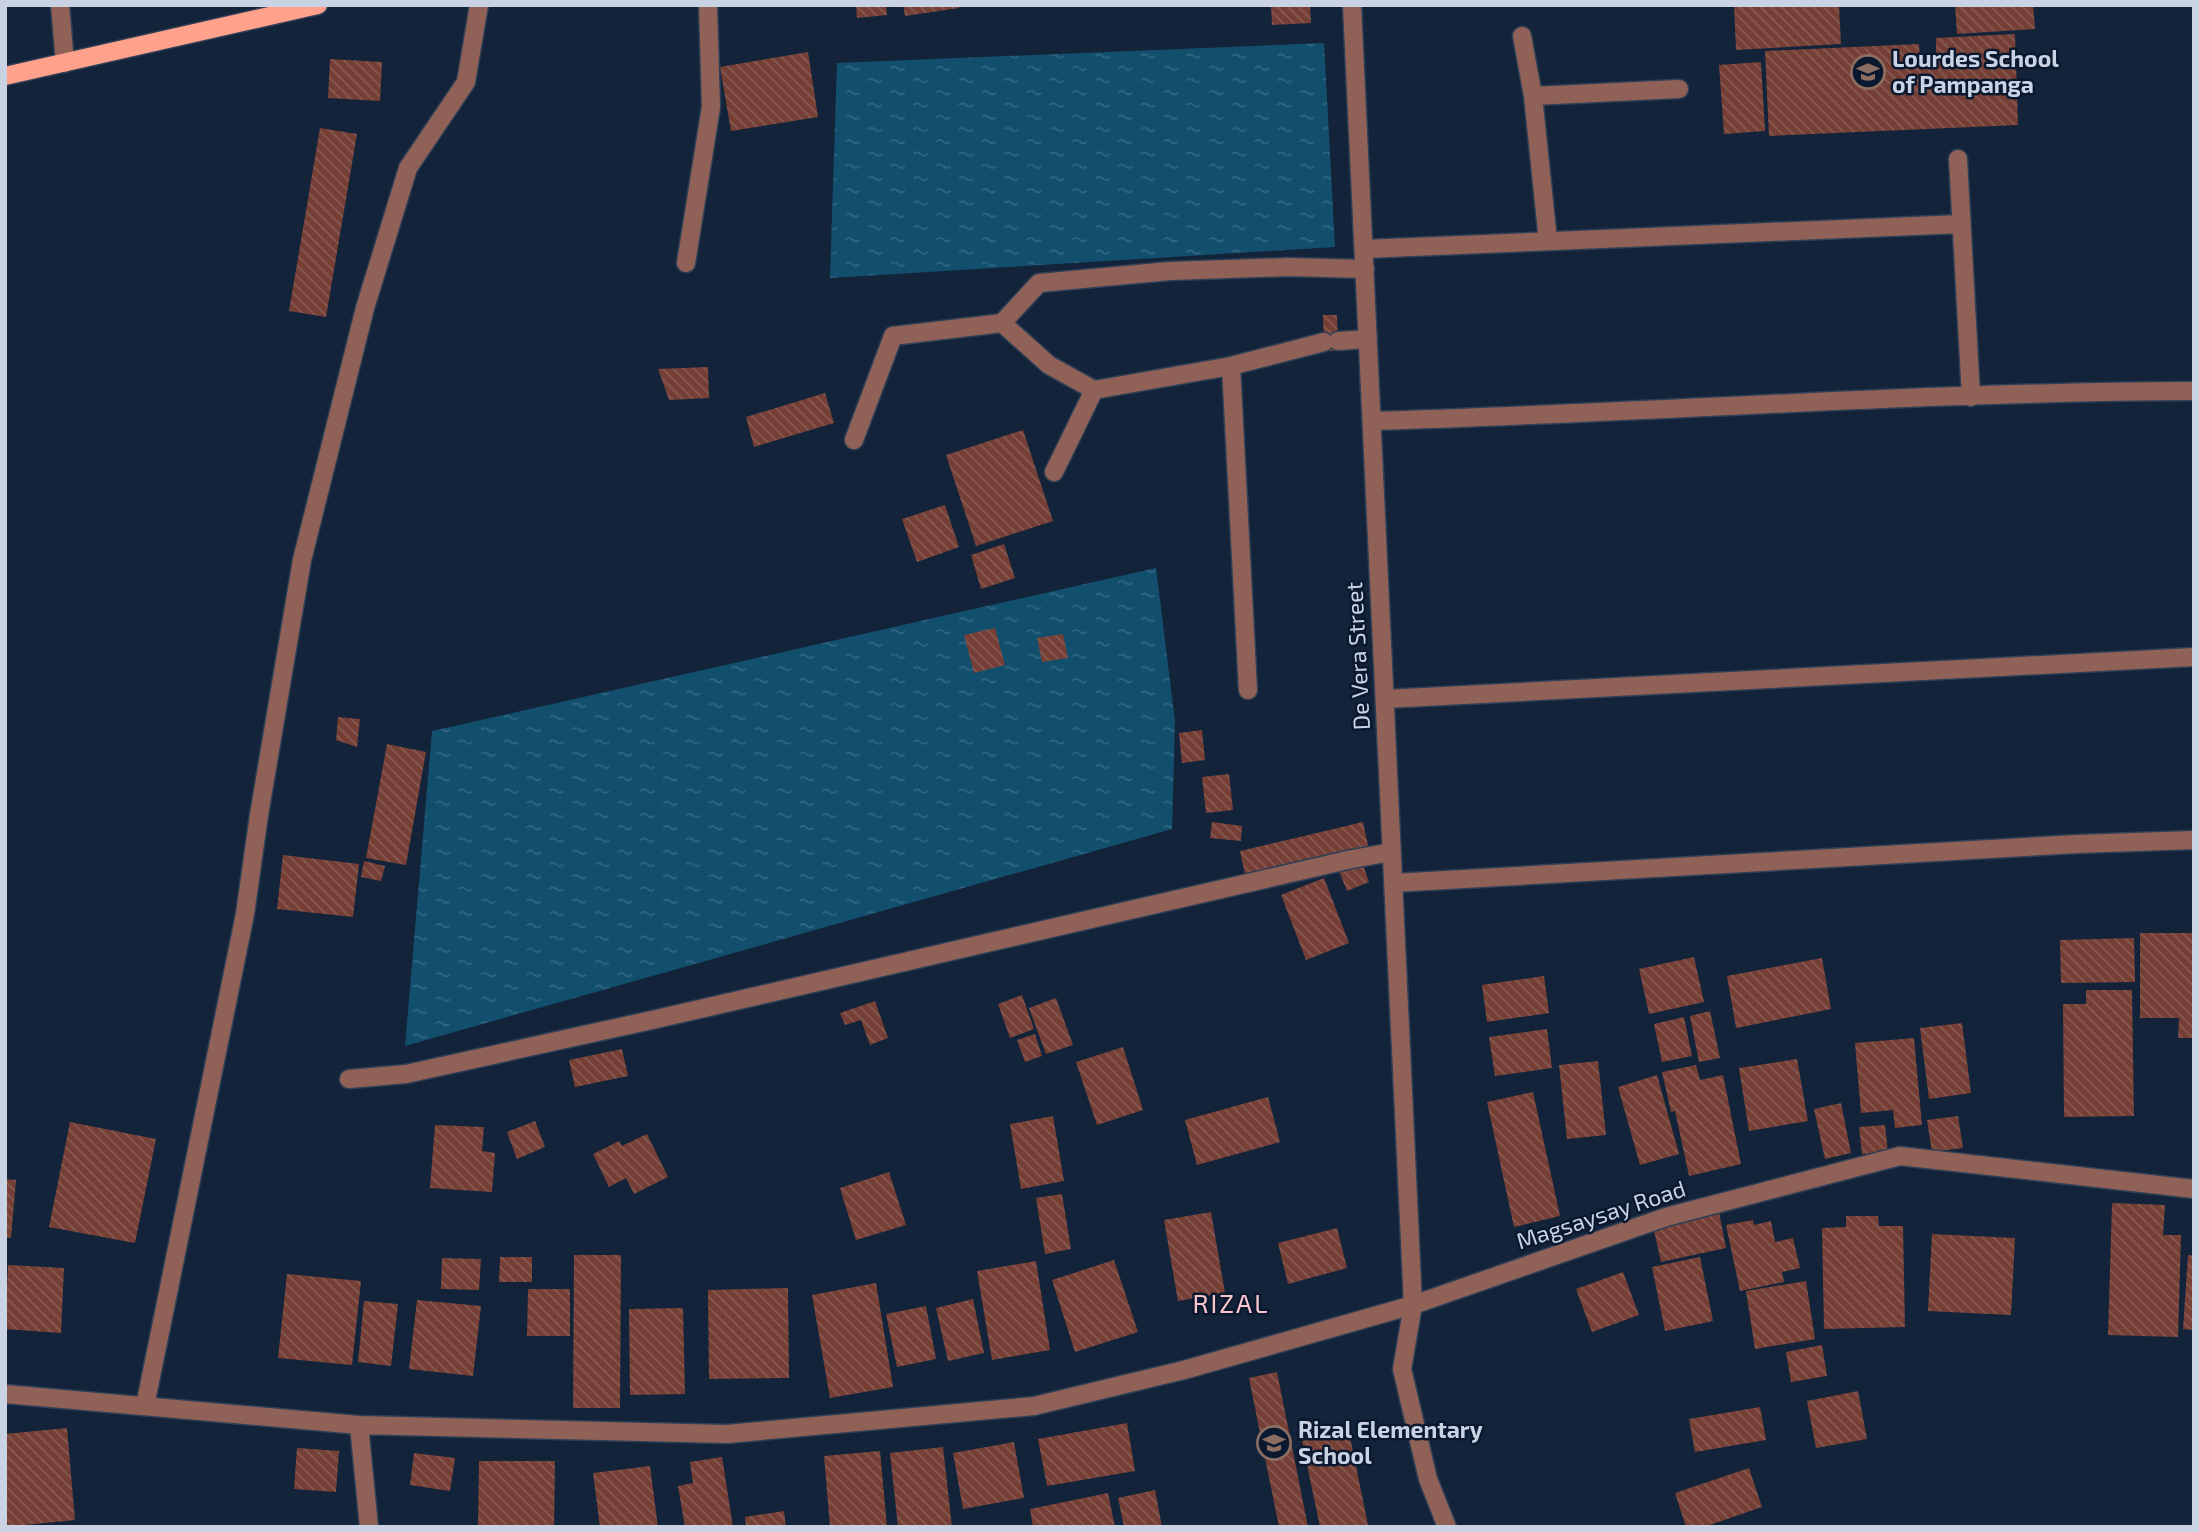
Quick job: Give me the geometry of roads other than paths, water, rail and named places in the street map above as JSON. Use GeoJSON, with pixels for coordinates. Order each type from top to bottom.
{"type":"FeatureCollection","features":[{"type":"Feature","properties":{"kind":"main road"},"geometry":{"type":"LineString","coordinates":[[5,76],[318,5]]}},
{"type":"Feature","properties":{"kind":"street"},"geometry":{"type":"LineString","coordinates":[[60,5],[65,63]]}},
{"type":"Feature","properties":{"kind":"street"},"geometry":{"type":"LineString","coordinates":[[145,1406],[245,914],[302,560],[365,308],[404,181],[408,169],[466,82],[479,5]]}},
{"type":"Feature","properties":{"kind":"street"},"geometry":{"type":"LineString","coordinates":[[685,263],[711,107],[708,5]]}},
{"type":"Feature","properties":{"kind":"street","name":"De Vera Street"},"geometry":{"type":"LineString","coordinates":[[1352,5],[1413,1305],[1402,1369],[1429,1479],[1447,1527]]}},
{"type":"Feature","properties":{"kind":"street"},"geometry":{"type":"LineString","coordinates":[[1522,36],[1533,96],[1548,241]]}},
{"type":"Feature","properties":{"kind":"street"},"geometry":{"type":"LineString","coordinates":[[1533,96],[1679,89]]}},
{"type":"Feature","properties":{"kind":"street"},"geometry":{"type":"LineString","coordinates":[[1958,159],[1971,397]]}},
{"type":"Feature","properties":{"kind":"street"},"geometry":{"type":"LineString","coordinates":[[1364,249],[1961,224]]}},
{"type":"Feature","properties":{"kind":"street"},"geometry":{"type":"LineString","coordinates":[[854,440],[893,337],[1002,323],[1039,284],[1170,271],[1289,267],[1365,269]]}},
{"type":"Feature","properties":{"kind":"street"},"geometry":{"type":"LineString","coordinates":[[1002,323],[1049,365],[1094,390],[1231,366],[1331,341],[1368,339]]}},
{"type":"Feature","properties":{"kind":"street"},"geometry":{"type":"LineString","coordinates":[[1231,366],[1248,690]]}},
{"type":"Feature","properties":{"kind":"street"},"geometry":{"type":"LineString","coordinates":[[1054,472],[1094,390]]}},
{"type":"Feature","properties":{"kind":"street"},"geometry":{"type":"LineString","coordinates":[[1373,421],[2078,392],[2194,391]]}},
{"type":"Feature","properties":{"kind":"street"},"geometry":{"type":"LineString","coordinates":[[1385,699],[2194,657]]}},
{"type":"Feature","properties":{"kind":"street"},"geometry":{"type":"LineString","coordinates":[[1393,883],[2063,844],[2194,840]]}},
{"type":"Feature","properties":{"kind":"street"},"geometry":{"type":"LineString","coordinates":[[348,1079],[418,1072],[1392,852]]}},
{"type":"Feature","properties":{"kind":"street","name":"Magsaysay Road"},"geometry":{"type":"LineString","coordinates":[[5,1394],[359,1424],[727,1434],[1034,1406],[1184,1370],[1413,1305],[1666,1217],[1900,1156],[2194,1189]]}},
{"type":"Feature","properties":{"kind":"street"},"geometry":{"type":"LineString","coordinates":[[359,1424],[369,1527]]}},
{"type":"Feature","properties":{"kind":"water"},"geometry":{"type":"Polygon","coordinates":[[[1324,43],[1335,247],[830,278],[837,63],[1324,43]]]}},
{"type":"Feature","properties":{"kind":"water"},"geometry":{"type":"Polygon","coordinates":[[[1156,568],[1175,721],[1172,829],[405,1046],[432,731],[1156,568]]]}},
{"type":"Feature","properties":{"kind":"place","name":"Lourdes School of Pampanga"},"geometry":{"type":"Point","coordinates":[1868,72]}},
{"type":"Feature","properties":{"kind":"place","name":"Rizal Elementary School"},"geometry":{"type":"Point","coordinates":[1274,1443]}},
{"type":"Feature","properties":{"kind":"district","name":"RIZAL"},"geometry":{"type":"Point","coordinates":[1231,1304]}}]}
